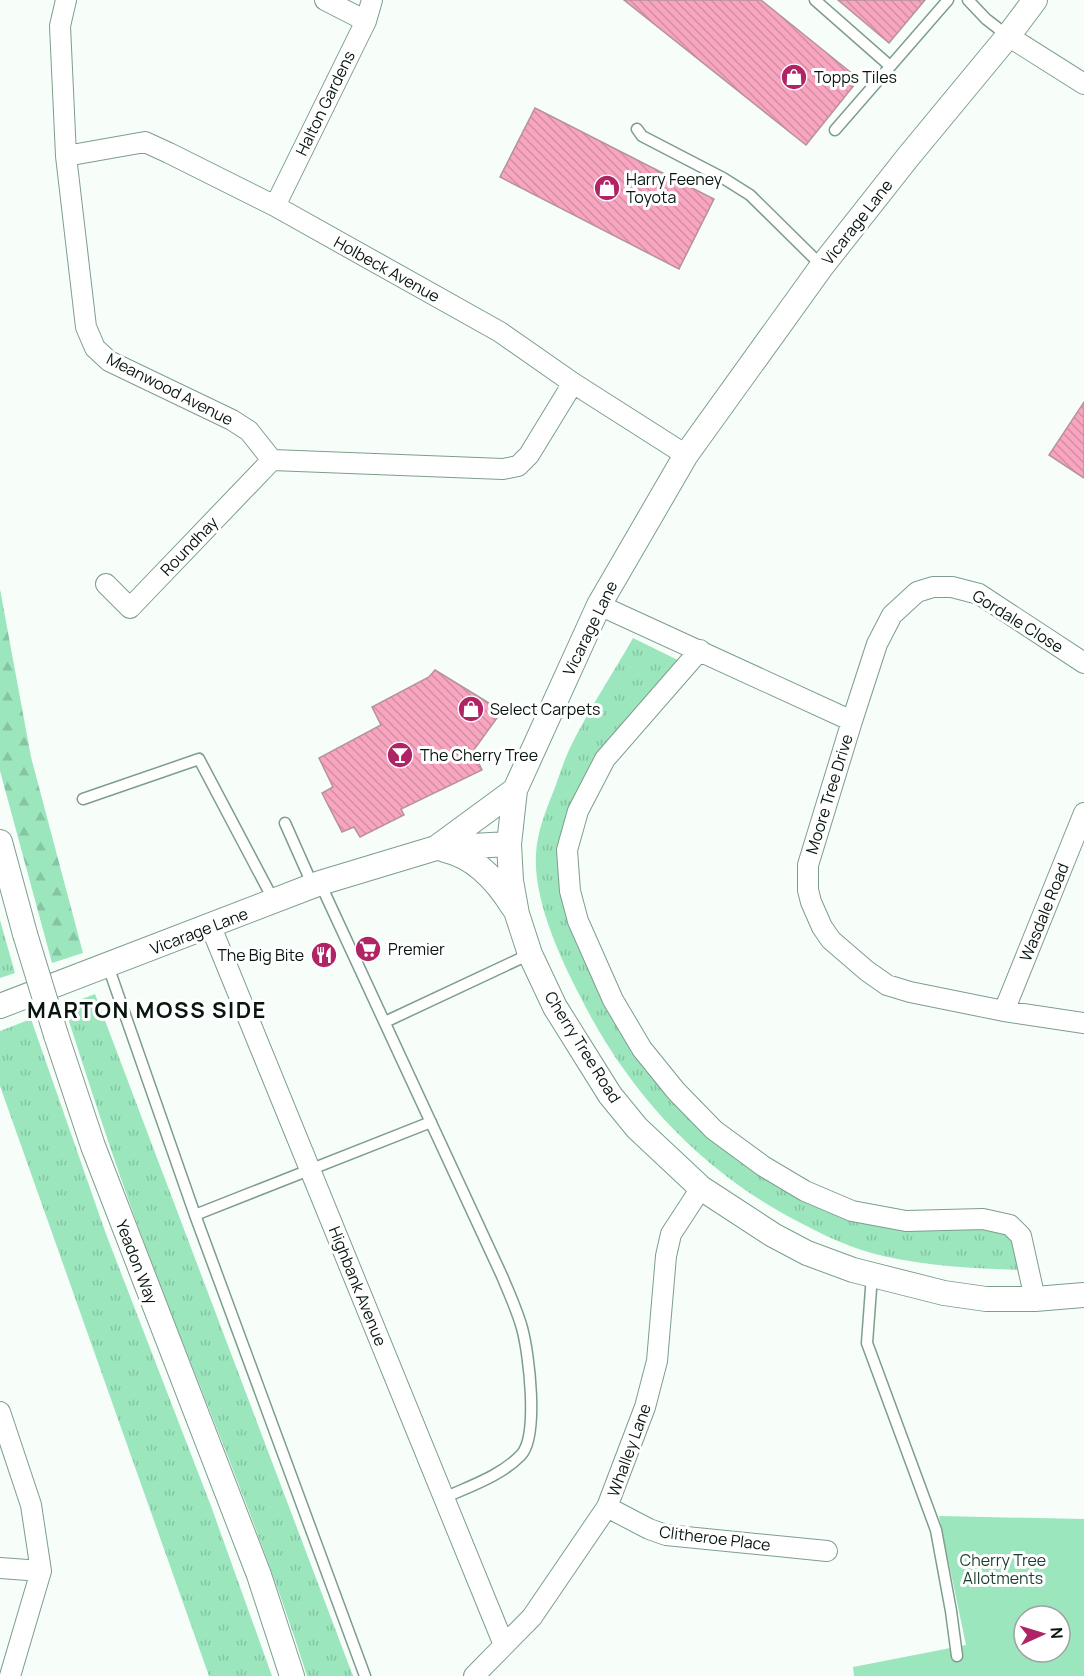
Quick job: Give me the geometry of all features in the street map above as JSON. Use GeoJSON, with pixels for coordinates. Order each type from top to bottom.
{"type":"FeatureCollection","features":[{"type":"Feature","properties":{"kind":"street","name":"Meanwood Avenue"},"geometry":{"type":"LineString","coordinates":[[66,0],[60,26],[66,156],[86,327],[95,348],[109,361],[232,420],[249,431],[272,460]]}},
{"type":"Feature","properties":{"kind":"street"},"geometry":{"type":"LineString","coordinates":[[325,0],[366,21]]}},
{"type":"Feature","properties":{"kind":"street","name":"Halton Gardens"},"geometry":{"type":"LineString","coordinates":[[275,206],[366,21],[372,0]]}},
{"type":"Feature","properties":{"kind":"street","name":"Vicarage Lane"},"geometry":{"type":"LineString","coordinates":[[0,1006],[317,885],[436,848],[509,844],[515,790],[598,605],[686,456],[822,266],[1035,0]]}},
{"type":"Feature","properties":{"kind":"street"},"geometry":{"type":"LineString","coordinates":[[1008,36],[1084,84]]}},
{"type":"Feature","properties":{"kind":"street","name":"Holbeck Avenue"},"geometry":{"type":"LineString","coordinates":[[66,156],[145,142],[275,206],[500,332],[573,383],[686,456]]}},
{"type":"Feature","properties":{"kind":"street"},"geometry":{"type":"LineString","coordinates":[[272,460],[503,469],[518,466],[529,455],[573,383]]}},
{"type":"Feature","properties":{"kind":"street","name":"Roundhay"},"geometry":{"type":"LineString","coordinates":[[106,584],[130,608],[272,460]]}},
{"type":"Feature","properties":{"kind":"street","name":"Gordale Close"},"geometry":{"type":"LineString","coordinates":[[852,721],[877,644],[892,615],[917,592],[933,587],[952,587],[979,594],[1084,663]]}},
{"type":"Feature","properties":{"kind":"street","name":"Moore Tree Drive"},"geometry":{"type":"LineString","coordinates":[[598,605],[852,721],[808,865],[808,890],[811,902],[822,927],[840,949],[887,985],[922,995],[1004,1011],[1084,1023]]}},
{"type":"Feature","properties":{"kind":"street"},"geometry":{"type":"LineString","coordinates":[[700,650],[605,759],[578,811],[567,850],[570,891],[578,921],[613,1000],[642,1049],[676,1091],[714,1130],[763,1166],[805,1191],[852,1211],[906,1221],[983,1219],[1010,1225],[1021,1236],[1035,1299]]}},
{"type":"Feature","properties":{"kind":"street"},"geometry":{"type":"LineString","coordinates":[[436,848],[515,790]]}},
{"type":"Feature","properties":{"kind":"street","name":"Wasdale Road"},"geometry":{"type":"LineString","coordinates":[[1004,1011],[1084,813]]}},
{"type":"Feature","properties":{"kind":"street","name":"Yeadon Way"},"geometry":{"type":"LineString","coordinates":[[0,842],[25,934],[93,1146],[259,1575],[292,1676]]}},
{"type":"Feature","properties":{"kind":"street","name":"Cherry Tree Road"},"geometry":{"type":"LineString","coordinates":[[509,844],[517,914],[530,954],[555,1007],[610,1095],[637,1128],[701,1188],[764,1230],[799,1248],[844,1267],[872,1275],[944,1293],[986,1299],[1035,1299],[1084,1295]]}},
{"type":"Feature","properties":{"kind":"street"},"geometry":{"type":"LineString","coordinates":[[436,848],[453,852],[469,860],[492,877],[517,914]]}},
{"type":"Feature","properties":{"kind":"street","name":"Highbank Avenue"},"geometry":{"type":"LineString","coordinates":[[211,927],[504,1645]]}},
{"type":"Feature","properties":{"kind":"street","name":"Whalley Lane"},"geometry":{"type":"LineString","coordinates":[[474,1676],[532,1617],[607,1508],[645,1407],[657,1361],[666,1256],[671,1234],[701,1188]]}},
{"type":"Feature","properties":{"kind":"street"},"geometry":{"type":"LineString","coordinates":[[0,1412],[32,1505],[41,1571],[9,1676]]}},
{"type":"Feature","properties":{"kind":"street","name":"Clitheroe Place"},"geometry":{"type":"LineString","coordinates":[[607,1508],[649,1529],[666,1534],[827,1551]]}},
{"type":"Feature","properties":{"kind":"street"},"geometry":{"type":"LineString","coordinates":[[0,1568],[41,1571]]}},
{"type":"Feature","properties":{"kind":"lane"},"geometry":{"type":"LineString","coordinates":[[815,0],[890,66]]}},
{"type":"Feature","properties":{"kind":"lane"},"geometry":{"type":"LineString","coordinates":[[835,130],[948,0]]}},
{"type":"Feature","properties":{"kind":"lane"},"geometry":{"type":"LineString","coordinates":[[968,0],[986,19],[1008,36]]}},
{"type":"Feature","properties":{"kind":"lane"},"geometry":{"type":"LineString","coordinates":[[637,129],[642,136],[723,178],[750,195],[822,266]]}},
{"type":"Feature","properties":{"kind":"lane"},"geometry":{"type":"LineString","coordinates":[[83,799],[200,759],[274,902]]}},
{"type":"Feature","properties":{"kind":"lane"},"geometry":{"type":"LineString","coordinates":[[285,824],[385,1022],[502,1276],[521,1326],[529,1362],[530,1433],[523,1453],[505,1469],[444,1498]]}},
{"type":"Feature","properties":{"kind":"lane"},"geometry":{"type":"LineString","coordinates":[[385,1022],[530,954]]}},
{"type":"Feature","properties":{"kind":"lane"},"geometry":{"type":"LineString","coordinates":[[108,966],[195,1215],[365,1676]]}},
{"type":"Feature","properties":{"kind":"lane"},"geometry":{"type":"LineString","coordinates":[[195,1215],[431,1122]]}},
{"type":"Feature","properties":{"kind":"lane"},"geometry":{"type":"LineString","coordinates":[[872,1275],[867,1343],[936,1530],[957,1656]]}},
{"type":"Feature","properties":{"kind":"green space"},"geometry":{"type":"Polygon","coordinates":[[[0,589],[31,757],[83,953],[52,963],[0,771],[0,589]]]}},
{"type":"Feature","properties":{"kind":"green space"},"geometry":{"type":"Polygon","coordinates":[[[633,638],[688,665],[605,759],[567,870],[613,1001],[714,1130],[852,1211],[1010,1225],[1029,1270],[956,1267],[883,1256],[838,1241],[795,1220],[729,1178],[698,1153],[645,1097],[600,1033],[573,982],[543,909],[536,871],[536,854],[542,821],[569,750],[633,638]]]}},
{"type":"Feature","properties":{"kind":"green space"},"geometry":{"type":"Polygon","coordinates":[[[0,920],[15,973],[0,978],[0,920]]]}},
{"type":"Feature","properties":{"kind":"green space"},"geometry":{"type":"Polygon","coordinates":[[[95,994],[353,1676],[307,1676],[269,1564],[131,1206],[64,1006],[95,994]]]}},
{"type":"Feature","properties":{"kind":"green space"},"geometry":{"type":"Polygon","coordinates":[[[31,1019],[106,1234],[211,1506],[272,1676],[209,1676],[0,1086],[0,1031],[31,1019]]]}},
{"type":"Feature","properties":{"kind":"green space","name":"Cherry Tree Allotments"},"geometry":{"type":"Polygon","coordinates":[[[939,1516],[1084,1519],[1084,1676],[854,1676],[853,1667],[966,1645],[939,1516]]]}},
{"type":"Feature","properties":{"kind":"building"},"geometry":{"type":"Polygon","coordinates":[[[624,0],[761,0],[859,79],[806,145],[624,0]]]}},
{"type":"Feature","properties":{"kind":"building"},"geometry":{"type":"Polygon","coordinates":[[[838,0],[925,0],[889,43],[838,0]]]}},
{"type":"Feature","properties":{"kind":"building","name":"Harry Feeney Toyota"},"geometry":{"type":"Polygon","coordinates":[[[535,108],[714,199],[679,269],[500,177],[535,108]]]}},
{"type":"Feature","properties":{"kind":"building"},"geometry":{"type":"Polygon","coordinates":[[[1084,402],[1084,478],[1049,455],[1084,402]]]}},
{"type":"Feature","properties":{"kind":"building","name":"The Cherry Tree"},"geometry":{"type":"Polygon","coordinates":[[[435,670],[502,711],[473,751],[482,770],[401,809],[404,815],[360,837],[354,827],[342,832],[322,793],[333,787],[319,758],[381,725],[372,707],[429,677],[435,670]]]}},
{"type":"Feature","properties":{"kind":"place","name":"Topps Tiles"},"geometry":{"type":"Point","coordinates":[794,77]}},
{"type":"Feature","properties":{"kind":"place","name":"Harry Feeney Toyota"},"geometry":{"type":"Point","coordinates":[607,188]}},
{"type":"Feature","properties":{"kind":"place","name":"Select Carpets"},"geometry":{"type":"Point","coordinates":[471,709]}},
{"type":"Feature","properties":{"kind":"place","name":"The Cherry Tree"},"geometry":{"type":"Point","coordinates":[400,755]}},
{"type":"Feature","properties":{"kind":"place","name":"Premier"},"geometry":{"type":"Point","coordinates":[368,949]}},
{"type":"Feature","properties":{"kind":"place","name":"The Big Bite"},"geometry":{"type":"Point","coordinates":[324,955]}},
{"type":"Feature","properties":{"kind":"district","name":"MARTON MOSS SIDE"},"geometry":{"type":"Point","coordinates":[147,1010]}}]}
